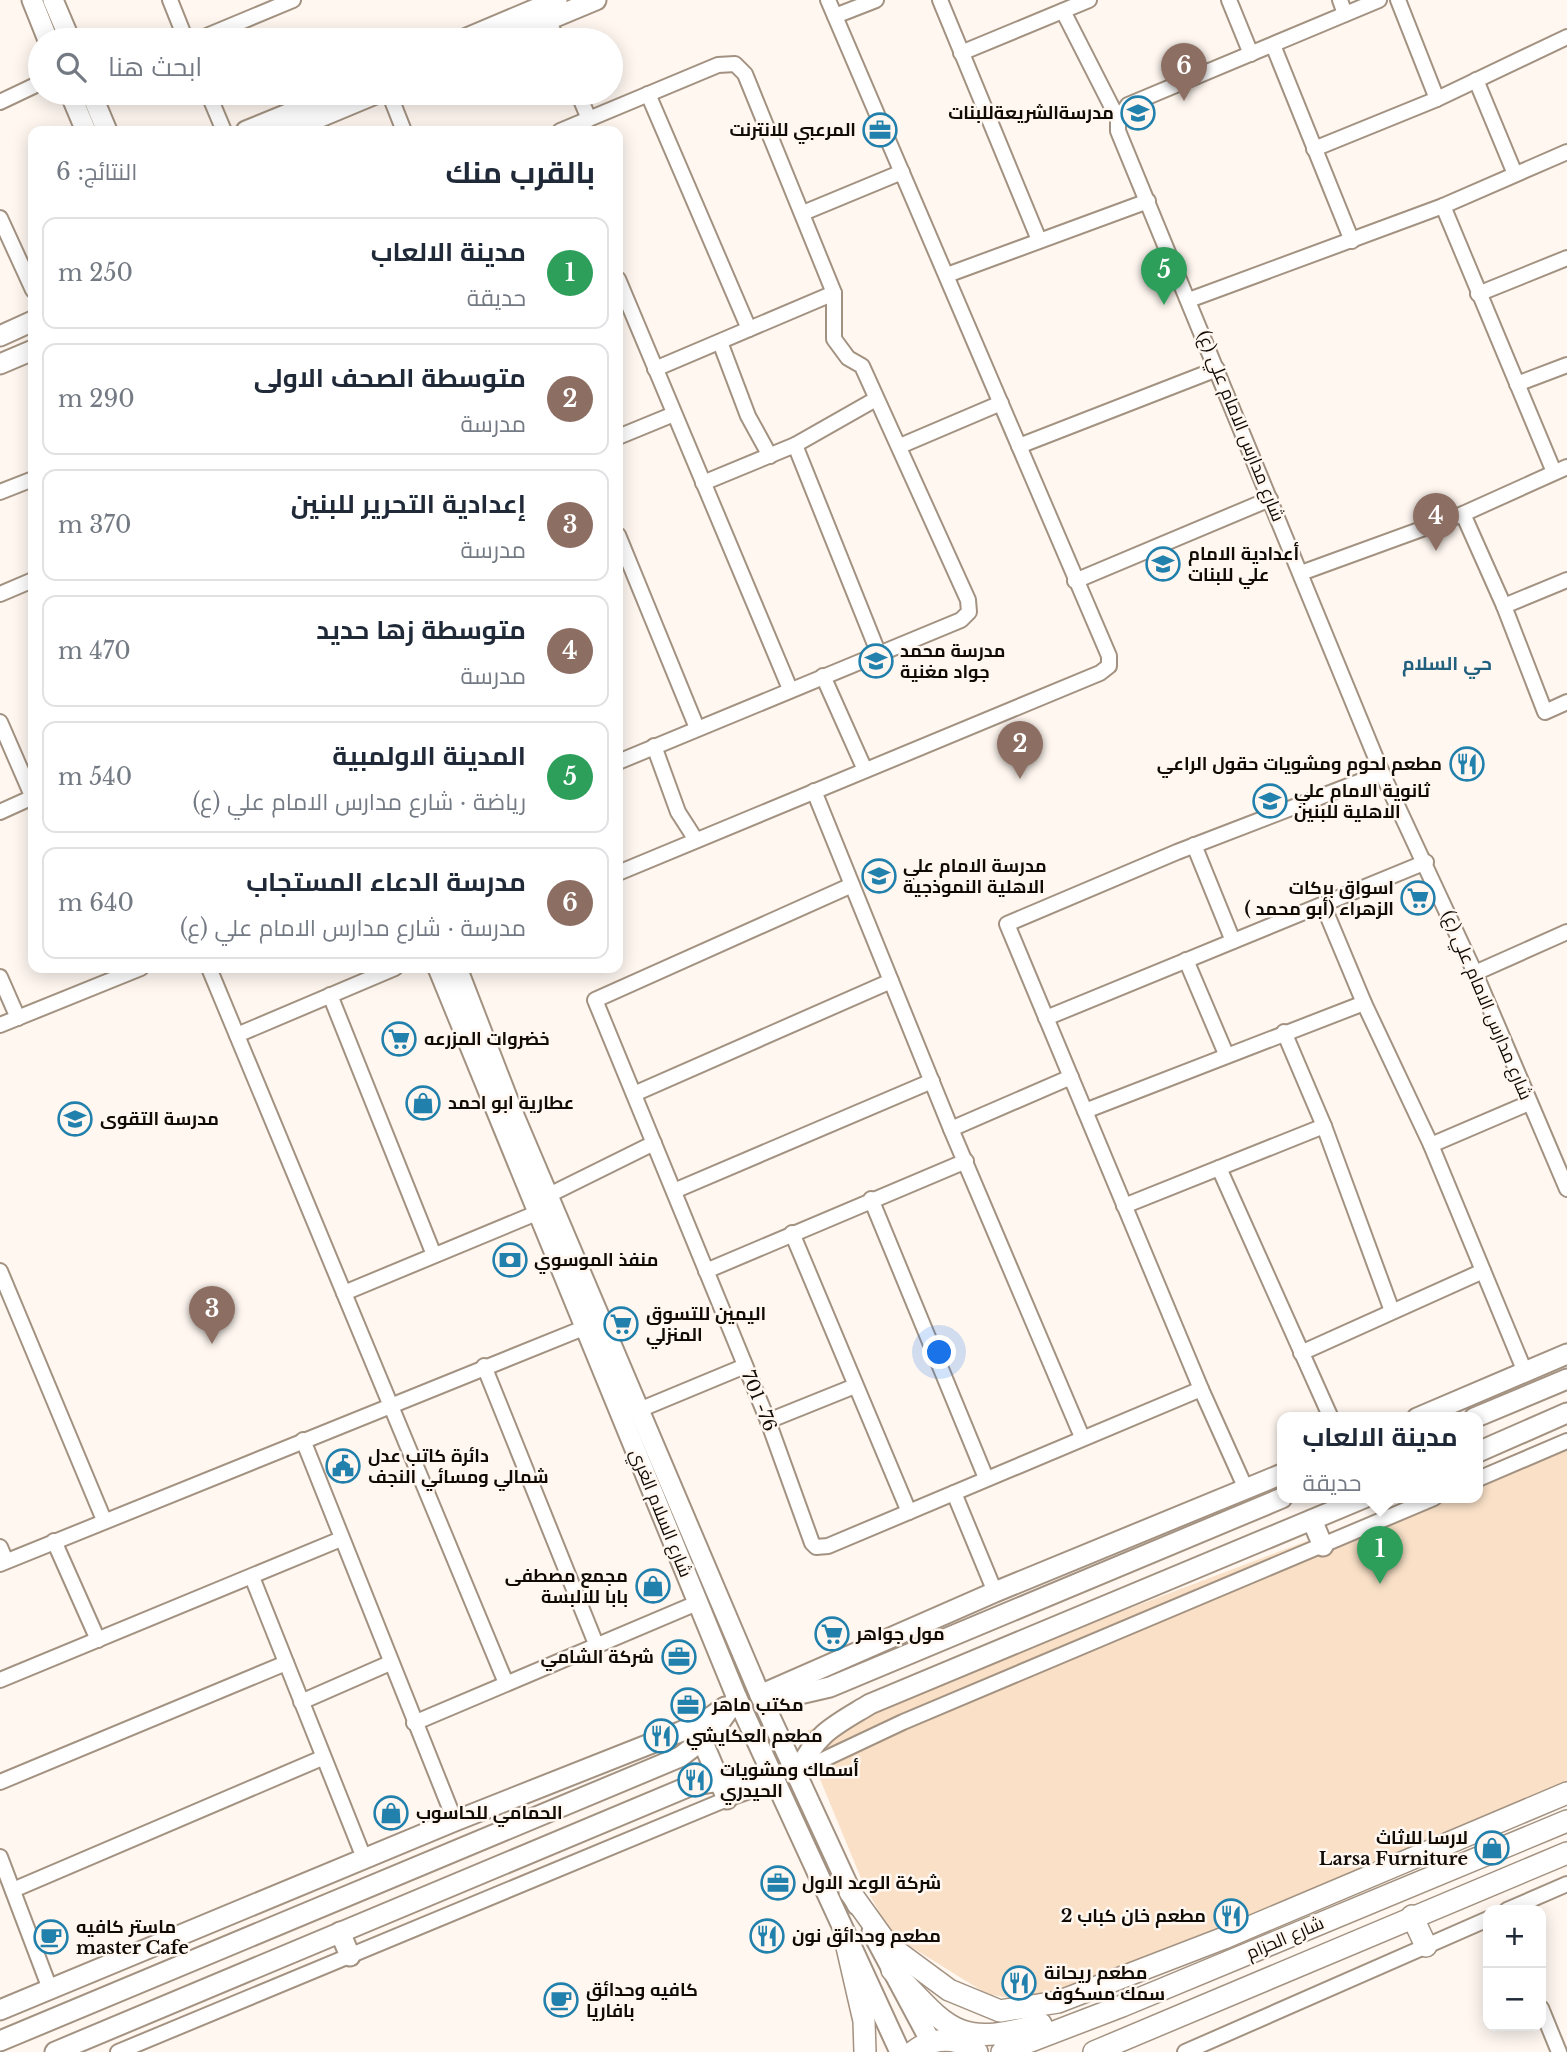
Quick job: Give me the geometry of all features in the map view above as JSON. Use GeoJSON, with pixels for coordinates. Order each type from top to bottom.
{"type":"FeatureCollection","features":[{"type":"Feature","properties":{"kind":"main road"},"geometry":{"type":"LineString","coordinates":[[850,1892],[888,1945],[949,1990],[1000,2011],[1058,2002],[1224,1938],[1567,1793]]}},
{"type":"Feature","properties":{"kind":"main road","name":"شارع الحزام"},"geometry":{"type":"LineString","coordinates":[[1002,2052],[1122,2006],[1567,1821]]}},
{"type":"Feature","properties":{"kind":"main road","name":"شارع الحزام"},"geometry":{"type":"LineString","coordinates":[[1094,2052],[1567,1853]]}},
{"type":"Feature","properties":{"kind":"main road"},"geometry":{"type":"LineString","coordinates":[[1331,1891],[1364,1905]]}},
{"type":"Feature","properties":{"kind":"main road"},"geometry":{"type":"LineString","coordinates":[[1412,1916],[1426,1946]]}},
{"type":"Feature","properties":{"kind":"main road"},"geometry":{"type":"LineString","coordinates":[[845,1934],[864,2021],[865,2052]]}},
{"type":"Feature","properties":{"kind":"main road"},"geometry":{"type":"LineString","coordinates":[[892,1970],[940,2021],[958,2032],[979,2036],[1014,2031],[1122,2006]]}},
{"type":"Feature","properties":{"kind":"main road"},"geometry":{"type":"LineString","coordinates":[[922,2047],[960,2042],[977,2052]]}},
{"type":"Feature","properties":{"kind":"street"},"geometry":{"type":"LineString","coordinates":[[32,0],[43,28]]}},
{"type":"Feature","properties":{"kind":"street"},"geometry":{"type":"LineString","coordinates":[[53,0],[64,28]]}},
{"type":"Feature","properties":{"kind":"street"},"geometry":{"type":"LineString","coordinates":[[170,0],[181,28]]}},
{"type":"Feature","properties":{"kind":"street"},"geometry":{"type":"LineString","coordinates":[[491,28],[557,0]]}},
{"type":"Feature","properties":{"kind":"street"},"geometry":{"type":"LineString","coordinates":[[527,28],[596,0]]}},
{"type":"Feature","properties":{"kind":"street"},"geometry":{"type":"LineString","coordinates":[[623,871],[1100,673],[1109,666],[1109,656],[828,0]]}},
{"type":"Feature","properties":{"kind":"street"},"geometry":{"type":"LineString","coordinates":[[835,16],[876,0]]}},
{"type":"Feature","properties":{"kind":"street"},"geometry":{"type":"LineString","coordinates":[[940,0],[1039,240]]}},
{"type":"Feature","properties":{"kind":"street"},"geometry":{"type":"LineString","coordinates":[[961,53],[1089,0]]}},
{"type":"Feature","properties":{"kind":"street"},"geometry":{"type":"LineString","coordinates":[[1229,0],[1251,54]]}},
{"type":"Feature","properties":{"kind":"street"},"geometry":{"type":"LineString","coordinates":[[1118,119],[1128,105],[1273,45],[1343,7],[1379,0]]}},
{"type":"Feature","properties":{"kind":"street"},"geometry":{"type":"LineString","coordinates":[[1398,0],[1437,99]]}},
{"type":"Feature","properties":{"kind":"street"},"geometry":{"type":"LineString","coordinates":[[225,28],[285,2]]}},
{"type":"Feature","properties":{"kind":"street","name":"شارع مدارس الامام علي (ع)"},"geometry":{"type":"LineString","coordinates":[[1063,11],[1118,119],[1118,131],[1382,773],[1426,862],[1567,1189]]}},
{"type":"Feature","properties":{"kind":"street"},"geometry":{"type":"LineString","coordinates":[[548,19],[552,28]]}},
{"type":"Feature","properties":{"kind":"street"},"geometry":{"type":"LineString","coordinates":[[1314,149],[1437,99],[1567,37]]}},
{"type":"Feature","properties":{"kind":"street"},"geometry":{"type":"LineString","coordinates":[[1273,45],[1352,242]]}},
{"type":"Feature","properties":{"kind":"street"},"geometry":{"type":"LineString","coordinates":[[623,105],[718,65],[734,64],[746,74],[834,293],[834,339],[848,358],[862,366],[968,600],[969,612],[961,620],[878,652],[623,760]]}},
{"type":"Feature","properties":{"kind":"street"},"geometry":{"type":"LineString","coordinates":[[1476,80],[1515,174]]}},
{"type":"Feature","properties":{"kind":"street"},"geometry":{"type":"LineString","coordinates":[[0,102],[28,89]]}},
{"type":"Feature","properties":{"kind":"street"},"geometry":{"type":"LineString","coordinates":[[648,94],[749,329]]}},
{"type":"Feature","properties":{"kind":"street"},"geometry":{"type":"LineString","coordinates":[[75,105],[84,126]]}},
{"type":"Feature","properties":{"kind":"street"},"geometry":{"type":"LineString","coordinates":[[96,105],[105,126]]}},
{"type":"Feature","properties":{"kind":"street"},"geometry":{"type":"LineString","coordinates":[[213,105],[222,126]]}},
{"type":"Feature","properties":{"kind":"street"},"geometry":{"type":"LineString","coordinates":[[258,126],[310,105]]}},
{"type":"Feature","properties":{"kind":"street"},"geometry":{"type":"LineString","coordinates":[[299,126],[349,105]]}},
{"type":"Feature","properties":{"kind":"street"},"geometry":{"type":"LineString","coordinates":[[394,105],[402,126]]}},
{"type":"Feature","properties":{"kind":"street"},"geometry":{"type":"LineString","coordinates":[[583,105],[589,119]]}},
{"type":"Feature","properties":{"kind":"street"},"geometry":{"type":"LineString","coordinates":[[572,126],[622,105]]}},
{"type":"Feature","properties":{"kind":"street"},"geometry":{"type":"LineString","coordinates":[[1189,300],[1352,242],[1567,152]]}},
{"type":"Feature","properties":{"kind":"street"},"geometry":{"type":"LineString","coordinates":[[803,213],[902,172]]}},
{"type":"Feature","properties":{"kind":"street"},"geometry":{"type":"LineString","coordinates":[[947,275],[1148,201]]}},
{"type":"Feature","properties":{"kind":"street"},"geometry":{"type":"LineString","coordinates":[[1301,573],[1463,514],[1560,470],[1517,384],[1443,206]]}},
{"type":"Feature","properties":{"kind":"street"},"geometry":{"type":"LineString","coordinates":[[0,218],[28,279]]}},
{"type":"Feature","properties":{"kind":"street"},"geometry":{"type":"LineString","coordinates":[[1478,294],[1567,258]]}},
{"type":"Feature","properties":{"kind":"street"},"geometry":{"type":"LineString","coordinates":[[623,291],[790,689]]}},
{"type":"Feature","properties":{"kind":"street"},"geometry":{"type":"LineString","coordinates":[[655,369],[834,293]]}},
{"type":"Feature","properties":{"kind":"street"},"geometry":{"type":"LineString","coordinates":[[0,336],[28,323]]}},
{"type":"Feature","properties":{"kind":"street"},"geometry":{"type":"LineString","coordinates":[[720,342],[747,416],[770,456]]}},
{"type":"Feature","properties":{"kind":"street"},"geometry":{"type":"LineString","coordinates":[[0,364],[28,352]]}},
{"type":"Feature","properties":{"kind":"street"},"geometry":{"type":"LineString","coordinates":[[1517,384],[1567,365]]}},
{"type":"Feature","properties":{"kind":"street"},"geometry":{"type":"LineString","coordinates":[[1019,446],[1217,369]]}},
{"type":"Feature","properties":{"kind":"street"},"geometry":{"type":"LineString","coordinates":[[703,483],[795,445],[876,399]]}},
{"type":"Feature","properties":{"kind":"street"},"geometry":{"type":"LineString","coordinates":[[900,446],[1001,402]]}},
{"type":"Feature","properties":{"kind":"street"},"geometry":{"type":"LineString","coordinates":[[623,435],[674,414]]}},
{"type":"Feature","properties":{"kind":"street"},"geometry":{"type":"LineString","coordinates":[[795,445],[878,652]]}},
{"type":"Feature","properties":{"kind":"street"},"geometry":{"type":"LineString","coordinates":[[0,492],[28,481]]}},
{"type":"Feature","properties":{"kind":"street"},"geometry":{"type":"LineString","coordinates":[[1075,580],[1270,499]]}},
{"type":"Feature","properties":{"kind":"street"},"geometry":{"type":"LineString","coordinates":[[1463,514],[1504,606],[1545,712],[1567,702]]}},
{"type":"Feature","properties":{"kind":"street"},"geometry":{"type":"LineString","coordinates":[[623,548],[697,728]]}},
{"type":"Feature","properties":{"kind":"street"},"geometry":{"type":"LineString","coordinates":[[1504,606],[1567,580]]}},
{"type":"Feature","properties":{"kind":"street"},"geometry":{"type":"LineString","coordinates":[[0,594],[28,582]]}},
{"type":"Feature","properties":{"kind":"street"},"geometry":{"type":"LineString","coordinates":[[823,676],[865,770]]}},
{"type":"Feature","properties":{"kind":"street"},"geometry":{"type":"LineString","coordinates":[[0,722],[28,786]]}},
{"type":"Feature","properties":{"kind":"street"},"geometry":{"type":"LineString","coordinates":[[654,746],[678,812],[696,840]]}},
{"type":"Feature","properties":{"kind":"street"},"geometry":{"type":"LineString","coordinates":[[1246,1489],[1201,1389],[1007,925],[1194,845],[1382,773]]}},
{"type":"Feature","properties":{"kind":"street"},"geometry":{"type":"LineString","coordinates":[[814,791],[951,1129],[1082,1437]]}},
{"type":"Feature","properties":{"kind":"street"},"geometry":{"type":"LineString","coordinates":[[0,812],[28,800]]}},
{"type":"Feature","properties":{"kind":"street"},"geometry":{"type":"LineString","coordinates":[[1194,845],[1233,941]]}},
{"type":"Feature","properties":{"kind":"street"},"geometry":{"type":"LineString","coordinates":[[1046,1017],[1426,862]]}},
{"type":"Feature","properties":{"kind":"street","name":"701 -76"},"geometry":{"type":"LineString","coordinates":[[852,885],[595,1000],[768,1421],[812,1543],[822,1548],[909,1512]]}},
{"type":"Feature","properties":{"kind":"street"},"geometry":{"type":"LineString","coordinates":[[1323,905],[1364,1003],[1431,1145],[1525,1372]]}},
{"type":"Feature","properties":{"kind":"street"},"geometry":{"type":"LineString","coordinates":[[1475,973],[1567,932]]}},
{"type":"Feature","properties":{"kind":"street"},"geometry":{"type":"LineString","coordinates":[[1186,960],[1226,1054]]}},
{"type":"Feature","properties":{"kind":"street"},"geometry":{"type":"LineString","coordinates":[[211,973],[506,1683]]}},
{"type":"Feature","properties":{"kind":"street"},"geometry":{"type":"LineString","coordinates":[[237,1035],[382,973]]}},
{"type":"Feature","properties":{"kind":"street","name":"شارع السلام الغري"},"geometry":{"type":"LineString","coordinates":[[440,973],[639,1410],[645,1449],[697,1603],[775,1783],[900,2052]]}},
{"type":"Feature","properties":{"kind":"street","name":"شارع السلام الغري"},"geometry":{"type":"LineString","coordinates":[[459,973],[508,1121]]}},
{"type":"Feature","properties":{"kind":"street"},"geometry":{"type":"LineString","coordinates":[[0,1025],[109,974]]}},
{"type":"Feature","properties":{"kind":"street"},"geometry":{"type":"LineString","coordinates":[[0,977],[18,1018]]}},
{"type":"Feature","properties":{"kind":"street"},"geometry":{"type":"LineString","coordinates":[[634,1094],[891,981]]}},
{"type":"Feature","properties":{"kind":"street"},"geometry":{"type":"LineString","coordinates":[[330,995],[434,1255]]}},
{"type":"Feature","properties":{"kind":"street"},"geometry":{"type":"LineString","coordinates":[[1085,1111],[1226,1054],[1364,1003]]}},
{"type":"Feature","properties":{"kind":"street"},"geometry":{"type":"LineString","coordinates":[[1284,1032],[1324,1126],[1392,1311]]}},
{"type":"Feature","properties":{"kind":"street"},"geometry":{"type":"LineString","coordinates":[[951,1129],[1071,1077]]}},
{"type":"Feature","properties":{"kind":"street"},"geometry":{"type":"LineString","coordinates":[[674,1192],[932,1080]]}},
{"type":"Feature","properties":{"kind":"street"},"geometry":{"type":"LineString","coordinates":[[1431,1145],[1529,1103]]}},
{"type":"Feature","properties":{"kind":"street"},"geometry":{"type":"LineString","coordinates":[[1124,1206],[1324,1126]]}},
{"type":"Feature","properties":{"kind":"street"},"geometry":{"type":"LineString","coordinates":[[344,1293],[544,1204],[654,1143]]}},
{"type":"Feature","properties":{"kind":"street"},"geometry":{"type":"LineString","coordinates":[[706,1271],[966,1161]]}},
{"type":"Feature","properties":{"kind":"street"},"geometry":{"type":"LineString","coordinates":[[1219,1168],[1328,1412]]}},
{"type":"Feature","properties":{"kind":"street"},"geometry":{"type":"LineString","coordinates":[[871,1199],[986,1478]]}},
{"type":"Feature","properties":{"kind":"street","name":"شارع السلام الغري"},"geometry":{"type":"LineString","coordinates":[[544,1204],[586,1327],[797,1772],[850,1892],[892,1970],[922,2047]]}},
{"type":"Feature","properties":{"kind":"street"},"geometry":{"type":"LineString","coordinates":[[792,1234],[909,1512],[1201,1389]]}},
{"type":"Feature","properties":{"kind":"street"},"geometry":{"type":"LineString","coordinates":[[0,1271],[104,1520]]}},
{"type":"Feature","properties":{"kind":"street"},"geometry":{"type":"LineString","coordinates":[[1301,1353],[1483,1271]]}},
{"type":"Feature","properties":{"kind":"street"},"geometry":{"type":"LineString","coordinates":[[0,1547],[3,1562],[586,1327]]}},
{"type":"Feature","properties":{"kind":"street"},"geometry":{"type":"LineString","coordinates":[[1431,1412],[1567,1354]]}},
{"type":"Feature","properties":{"kind":"street"},"geometry":{"type":"LineString","coordinates":[[484,1366],[596,1644]]}},
{"type":"Feature","properties":{"kind":"street"},"geometry":{"type":"LineString","coordinates":[[639,1410],[746,1366]]}},
{"type":"Feature","properties":{"kind":"street"},"geometry":{"type":"LineString","coordinates":[[1483,1414],[1567,1379]]}},
{"type":"Feature","properties":{"kind":"street"},"geometry":{"type":"LineString","coordinates":[[768,1421],[855,1386]]}},
{"type":"Feature","properties":{"kind":"street"},"geometry":{"type":"LineString","coordinates":[[1483,1450],[1567,1413]]}},
{"type":"Feature","properties":{"kind":"street"},"geometry":{"type":"LineString","coordinates":[[303,1440],[455,1821]]}},
{"type":"Feature","properties":{"kind":"street"},"geometry":{"type":"LineString","coordinates":[[1483,1477],[1567,1441]]}},
{"type":"Feature","properties":{"kind":"street"},"geometry":{"type":"LineString","coordinates":[[760,1695],[995,1592],[1277,1476]]}},
{"type":"Feature","properties":{"kind":"street"},"geometry":{"type":"LineString","coordinates":[[954,1493],[995,1592]]}},
{"type":"Feature","properties":{"kind":"street"},"geometry":{"type":"LineString","coordinates":[[760,1695],[791,1696],[830,1687],[1277,1500]]}},
{"type":"Feature","properties":{"kind":"street"},"geometry":{"type":"LineString","coordinates":[[797,1772],[824,1731],[870,1704],[1352,1503]]}},
{"type":"Feature","properties":{"kind":"street"},"geometry":{"type":"LineString","coordinates":[[797,1772],[903,1722],[1422,1503]]}},
{"type":"Feature","properties":{"kind":"street"},"geometry":{"type":"LineString","coordinates":[[1312,1520],[1323,1546]]}},
{"type":"Feature","properties":{"kind":"street"},"geometry":{"type":"LineString","coordinates":[[0,1680],[341,1539]]}},
{"type":"Feature","properties":{"kind":"street"},"geometry":{"type":"LineString","coordinates":[[54,1541],[98,1640]]}},
{"type":"Feature","properties":{"kind":"street"},"geometry":{"type":"LineString","coordinates":[[252,1577],[364,1858]]}},
{"type":"Feature","properties":{"kind":"street"},"geometry":{"type":"LineString","coordinates":[[414,1723],[697,1603]]}},
{"type":"Feature","properties":{"kind":"street"},"geometry":{"type":"LineString","coordinates":[[902,1657],[898,1675],[903,1682],[914,1686]]}},
{"type":"Feature","properties":{"kind":"street"},"geometry":{"type":"LineString","coordinates":[[0,1782],[286,1663]]}},
{"type":"Feature","properties":{"kind":"street"},"geometry":{"type":"LineString","coordinates":[[301,1702],[390,1663]]}},
{"type":"Feature","properties":{"kind":"street"},"geometry":{"type":"LineString","coordinates":[[0,2041],[680,1757],[699,1734],[737,1698]]}},
{"type":"Feature","properties":{"kind":"street"},"geometry":{"type":"LineString","coordinates":[[699,1734],[727,1799]]}},
{"type":"Feature","properties":{"kind":"street"},"geometry":{"type":"LineString","coordinates":[[0,2010],[455,1821],[699,1734]]}},
{"type":"Feature","properties":{"kind":"street"},"geometry":{"type":"LineString","coordinates":[[13,1890],[323,1758]]}},
{"type":"Feature","properties":{"kind":"street"},"geometry":{"type":"LineString","coordinates":[[55,2052],[690,1786],[719,1780],[775,1783]]}},
{"type":"Feature","properties":{"kind":"street"},"geometry":{"type":"LineString","coordinates":[[118,2052],[727,1799],[775,1783]]}},
{"type":"Feature","properties":{"kind":"street"},"geometry":{"type":"LineString","coordinates":[[0,1857],[50,1989]]}},
{"type":"Feature","properties":{"kind":"street"},"geometry":{"type":"LineString","coordinates":[[318,1878],[328,1904]]}},
{"type":"Feature","properties":{"kind":"street"},"geometry":{"type":"LineString","coordinates":[[1519,1905],[1567,1884]]}},
{"type":"Feature","properties":{"kind":"street"},"geometry":{"type":"LineString","coordinates":[[1185,2052],[1483,1921]]}},
{"type":"Feature","properties":{"kind":"street"},"geometry":{"type":"LineString","coordinates":[[340,1933],[350,1956]]}},
{"type":"Feature","properties":{"kind":"street"},"geometry":{"type":"LineString","coordinates":[[121,1991],[114,2002],[115,2010],[120,2017],[129,2021]]}},
{"type":"Feature","properties":{"kind":"street"},"geometry":{"type":"LineString","coordinates":[[71,2011],[82,2015],[87,2022],[88,2030],[82,2040]]}},
{"type":"Feature","properties":{"kind":"street"},"geometry":{"type":"LineString","coordinates":[[1546,2020],[1559,2052]]}},
{"type":"Feature","properties":{"kind":"shaded area"},"geometry":{"type":"Polygon","coordinates":[[[1567,1443],[1567,1786],[1340,1881],[1028,2001],[987,1994],[892,1935],[863,1883],[801,1733],[1407,1503],[1483,1503],[1483,1475],[1567,1443]]]}},
{"type":"Feature","properties":{"kind":"place","name":"مدرسة الدعاء المستجاب"},"geometry":{"type":"Point","coordinates":[1184,101]}},
{"type":"Feature","properties":{"kind":"place","name":"مدرسةالشريعةللبنات"},"geometry":{"type":"Point","coordinates":[1138,113]}},
{"type":"Feature","properties":{"kind":"place","name":"المرعبي للانترنت"},"geometry":{"type":"Point","coordinates":[880,130]}},
{"type":"Feature","properties":{"kind":"place","name":"المدينة الاولمبية"},"geometry":{"type":"Point","coordinates":[1164,305]}},
{"type":"Feature","properties":{"kind":"place","name":"متوسطة زها حديد"},"geometry":{"type":"Point","coordinates":[1436,551]}},
{"type":"Feature","properties":{"kind":"place","name":"أعدادية الامام علي للبنات"},"geometry":{"type":"Point","coordinates":[1163,564]}},
{"type":"Feature","properties":{"kind":"place","name":"مدرسة محمد جواد مغنية"},"geometry":{"type":"Point","coordinates":[876,661]}},
{"type":"Feature","properties":{"kind":"place","name":"مطعم لحوم ومشويات حقول الراعي"},"geometry":{"type":"Point","coordinates":[1467,764]}},
{"type":"Feature","properties":{"kind":"place","name":"متوسطة الصحف الاولى"},"geometry":{"type":"Point","coordinates":[1020,779]}},
{"type":"Feature","properties":{"kind":"place","name":"ثانوية الامام علي الاهلية للبنين"},"geometry":{"type":"Point","coordinates":[1270,801]}},
{"type":"Feature","properties":{"kind":"place","name":"مدرسة الامام علي الاهلية النموذجية"},"geometry":{"type":"Point","coordinates":[879,876]}},
{"type":"Feature","properties":{"kind":"place","name":"اسواق بركات الزهراء (أبو محمد )"},"geometry":{"type":"Point","coordinates":[1418,898]}},
{"type":"Feature","properties":{"kind":"place","name":"خضروات المزرعه"},"geometry":{"type":"Point","coordinates":[399,1039]}},
{"type":"Feature","properties":{"kind":"place","name":"عطارية ابو احمد"},"geometry":{"type":"Point","coordinates":[423,1103]}},
{"type":"Feature","properties":{"kind":"place","name":"مدرسة التقوى"},"geometry":{"type":"Point","coordinates":[75,1119]}},
{"type":"Feature","properties":{"kind":"place","name":"منفذ الموسوي"},"geometry":{"type":"Point","coordinates":[510,1260]}},
{"type":"Feature","properties":{"kind":"place","name":"اليمين للتسوق المنزلي"},"geometry":{"type":"Point","coordinates":[621,1324]}},
{"type":"Feature","properties":{"kind":"place","name":"إعدادية التحرير للبنين"},"geometry":{"type":"Point","coordinates":[212,1344]}},
{"type":"Feature","properties":{"kind":"place","name":"دائرة كاتب عدل شمالي ومسائي النجف"},"geometry":{"type":"Point","coordinates":[343,1466]}},
{"type":"Feature","properties":{"kind":"place","name":"مدينة الالعاب"},"geometry":{"type":"Point","coordinates":[1380,1584]}},
{"type":"Feature","properties":{"kind":"place","name":"مجمع مصطفى بابا للالبسة"},"geometry":{"type":"Point","coordinates":[653,1586]}},
{"type":"Feature","properties":{"kind":"place","name":"مول جواهر"},"geometry":{"type":"Point","coordinates":[832,1634]}},
{"type":"Feature","properties":{"kind":"place","name":"شركة الشامي"},"geometry":{"type":"Point","coordinates":[679,1657]}},
{"type":"Feature","properties":{"kind":"place","name":"مكتب ماهر"},"geometry":{"type":"Point","coordinates":[688,1705]}},
{"type":"Feature","properties":{"kind":"place","name":"مطعم العكايشي"},"geometry":{"type":"Point","coordinates":[661,1736]}},
{"type":"Feature","properties":{"kind":"place","name":"أسماك ومشويات الحيدري"},"geometry":{"type":"Point","coordinates":[695,1780]}},
{"type":"Feature","properties":{"kind":"place","name":"الحمامي للحاسوب"},"geometry":{"type":"Point","coordinates":[391,1813]}},
{"type":"Feature","properties":{"kind":"place","name":"لارسا للاثاث Larsa Furniture"},"geometry":{"type":"Point","coordinates":[1492,1848]}},
{"type":"Feature","properties":{"kind":"place","name":"شركة الوعد الاول"},"geometry":{"type":"Point","coordinates":[778,1883]}},
{"type":"Feature","properties":{"kind":"place","name":"مطعم خان كباب 2"},"geometry":{"type":"Point","coordinates":[1231,1916]}},
{"type":"Feature","properties":{"kind":"place","name":"مطعم وحدائق نون"},"geometry":{"type":"Point","coordinates":[767,1936]}},
{"type":"Feature","properties":{"kind":"place","name":"ماستر كافيه master Cafe"},"geometry":{"type":"Point","coordinates":[51,1937]}},
{"type":"Feature","properties":{"kind":"place","name":"مطعم ريحانة سمك مسكوف"},"geometry":{"type":"Point","coordinates":[1019,1983]}},
{"type":"Feature","properties":{"kind":"place","name":"كافيه وحدائق بافاريا"},"geometry":{"type":"Point","coordinates":[561,2000]}},
{"type":"Feature","properties":{"kind":"district","name":"حي السلام"},"geometry":{"type":"Point","coordinates":[1447,663]}}]}
